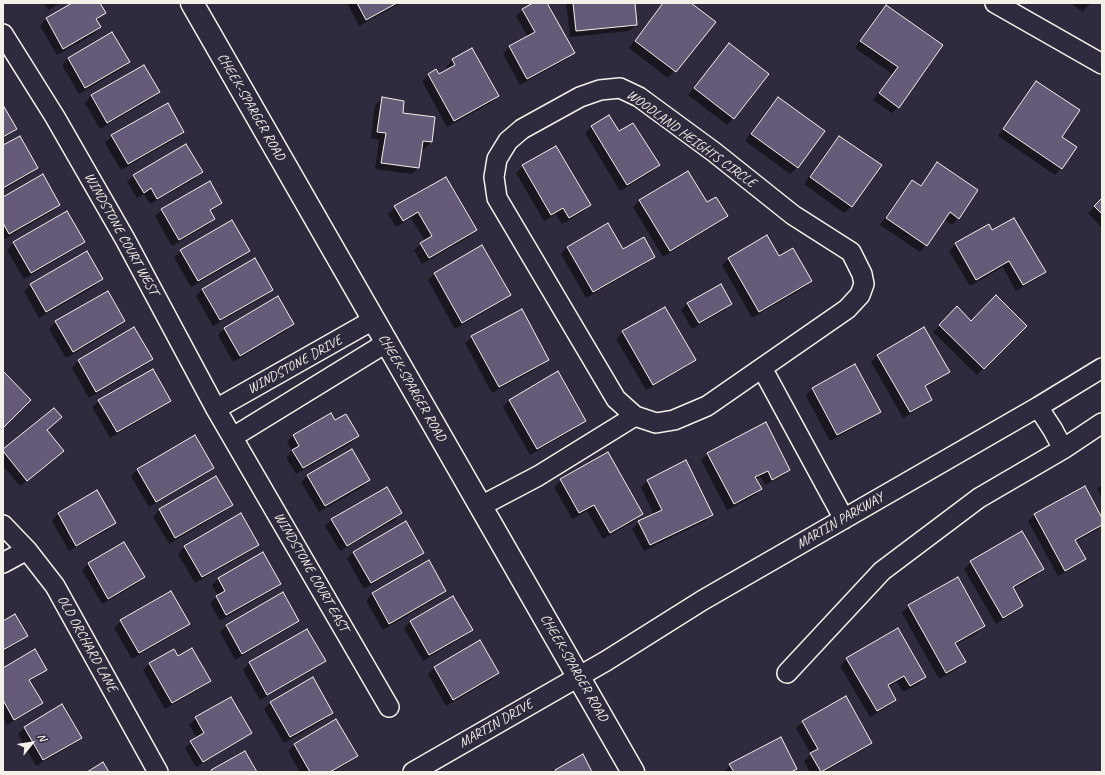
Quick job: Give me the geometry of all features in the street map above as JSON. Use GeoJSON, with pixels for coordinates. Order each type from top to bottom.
{"type":"FeatureCollection","features":[{"type":"Feature","properties":{"kind":"main road","name":"CHEEK-SPARGER ROAD"},"geometry":{"type":"LineString","coordinates":[[192,3],[633,772]]}},
{"type":"Feature","properties":{"kind":"street"},"geometry":{"type":"LineString","coordinates":[[995,3],[1102,64]]}},
{"type":"Feature","properties":{"kind":"street","name":"WINDSTONE COURT WEST"},"geometry":{"type":"LineString","coordinates":[[3,34],[55,116],[117,225],[232,437]]}},
{"type":"Feature","properties":{"kind":"street","name":"WOODLAND HEIGHTS CIRCLE"},"geometry":{"type":"LineString","coordinates":[[620,88],[639,98],[714,152],[793,216],[851,252],[862,274],[864,284],[860,295],[847,309],[707,406],[674,420],[656,423],[634,416],[616,400],[497,198],[494,177],[497,159],[508,141],[522,129],[580,98],[600,90],[620,88]]}},
{"type":"Feature","properties":{"kind":"street","name":"WINDSTONE DRIVE"},"geometry":{"type":"LineString","coordinates":[[216,409],[373,320]]}},
{"type":"Feature","properties":{"kind":"street","name":"WINDSTONE DRIVE"},"geometry":{"type":"LineString","coordinates":[[232,437],[386,343]]}},
{"type":"Feature","properties":{"kind":"street"},"geometry":{"type":"LineString","coordinates":[[762,368],[844,519]]}},
{"type":"Feature","properties":{"kind":"street","name":"MARTIN PARKWAY"},"geometry":{"type":"LineString","coordinates":[[579,676],[703,600],[1038,407],[1102,368]]}},
{"type":"Feature","properties":{"kind":"street"},"geometry":{"type":"LineString","coordinates":[[1038,407],[1063,449]]}},
{"type":"Feature","properties":{"kind":"street"},"geometry":{"type":"LineString","coordinates":[[481,506],[538,476],[634,416]]}},
{"type":"Feature","properties":{"kind":"street"},"geometry":{"type":"LineString","coordinates":[[787,673],[882,571],[979,498],[1063,449],[1102,424]]}},
{"type":"Feature","properties":{"kind":"street","name":"WINDSTONE COURT EAST"},"geometry":{"type":"LineString","coordinates":[[232,437],[389,707]]}},
{"type":"Feature","properties":{"kind":"street","name":"OLD ORCHARD LANE"},"geometry":{"type":"LineString","coordinates":[[3,525],[27,550],[55,586],[158,772]]}},
{"type":"Feature","properties":{"kind":"street"},"geometry":{"type":"LineString","coordinates":[[3,564],[27,550]]}},
{"type":"Feature","properties":{"kind":"street","name":"MARTIN DRIVE"},"geometry":{"type":"LineString","coordinates":[[413,772],[579,676]]}},
{"type":"Feature","properties":{"kind":"building"},"geometry":{"type":"Polygon","coordinates":[[[72,3],[100,3],[106,13],[96,19],[101,27],[63,49],[46,18],[72,3]]]}},
{"type":"Feature","properties":{"kind":"building"},"geometry":{"type":"Polygon","coordinates":[[[357,3],[397,3],[366,20],[357,3]]]}},
{"type":"Feature","properties":{"kind":"building"},"geometry":{"type":"Polygon","coordinates":[[[533,3],[547,3],[575,53],[527,79],[509,46],[535,32],[522,9],[533,3]]]}},
{"type":"Feature","properties":{"kind":"building"},"geometry":{"type":"Polygon","coordinates":[[[573,3],[635,3],[637,25],[576,31],[573,3]]]}},
{"type":"Feature","properties":{"kind":"building"},"geometry":{"type":"Polygon","coordinates":[[[663,3],[691,3],[716,22],[676,72],[635,41],[663,3]]]}},
{"type":"Feature","properties":{"kind":"building"},"geometry":{"type":"Polygon","coordinates":[[[886,5],[943,45],[899,108],[879,93],[898,67],[860,41],[886,5]]]}},
{"type":"Feature","properties":{"kind":"building"},"geometry":{"type":"Polygon","coordinates":[[[112,32],[130,62],[85,88],[68,58],[112,32]]]}},
{"type":"Feature","properties":{"kind":"building"},"geometry":{"type":"Polygon","coordinates":[[[729,43],[769,74],[734,119],[694,88],[729,43]]]}},
{"type":"Feature","properties":{"kind":"building"},"geometry":{"type":"Polygon","coordinates":[[[472,48],[499,96],[454,121],[428,74],[436,69],[439,74],[455,65],[452,59],[472,48]]]}},
{"type":"Feature","properties":{"kind":"building"},"geometry":{"type":"Polygon","coordinates":[[[144,65],[160,92],[107,123],[91,95],[144,65]]]}},
{"type":"Feature","properties":{"kind":"building"},"geometry":{"type":"Polygon","coordinates":[[[1036,81],[1080,110],[1062,137],[1077,147],[1062,169],[1003,129],[1036,81]]]}},
{"type":"Feature","properties":{"kind":"building"},"geometry":{"type":"Polygon","coordinates":[[[382,97],[404,101],[403,113],[435,117],[432,142],[423,141],[419,168],[381,163],[386,133],[377,132],[382,97]]]}},
{"type":"Feature","properties":{"kind":"building"},"geometry":{"type":"Polygon","coordinates":[[[778,97],[825,131],[798,168],[751,134],[778,97]]]}},
{"type":"Feature","properties":{"kind":"building"},"geometry":{"type":"Polygon","coordinates":[[[168,103],[184,132],[128,164],[111,135],[168,103]]]}},
{"type":"Feature","properties":{"kind":"building"},"geometry":{"type":"Polygon","coordinates":[[[3,105],[17,129],[3,137],[3,105]]]}},
{"type":"Feature","properties":{"kind":"building"},"geometry":{"type":"Polygon","coordinates":[[[609,115],[619,131],[633,123],[660,165],[627,185],[591,126],[609,115]]]}},
{"type":"Feature","properties":{"kind":"building"},"geometry":{"type":"Polygon","coordinates":[[[20,136],[38,168],[3,188],[3,145],[20,136]]]}},
{"type":"Feature","properties":{"kind":"building"},"geometry":{"type":"Polygon","coordinates":[[[839,136],[882,165],[852,207],[810,177],[839,136]]]}},
{"type":"Feature","properties":{"kind":"building"},"geometry":{"type":"Polygon","coordinates":[[[186,144],[203,172],[157,199],[151,188],[144,193],[133,175],[186,144]]]}},
{"type":"Feature","properties":{"kind":"building"},"geometry":{"type":"Polygon","coordinates":[[[556,146],[591,205],[569,218],[563,208],[551,215],[522,165],[556,146]]]}},
{"type":"Feature","properties":{"kind":"building"},"geometry":{"type":"Polygon","coordinates":[[[937,162],[978,190],[959,219],[950,212],[927,246],[886,218],[912,180],[921,186],[937,162]]]}},
{"type":"Feature","properties":{"kind":"building"},"geometry":{"type":"Polygon","coordinates":[[[688,171],[707,202],[716,197],[728,216],[670,251],[639,200],[688,171]]]}},
{"type":"Feature","properties":{"kind":"building"},"geometry":{"type":"Polygon","coordinates":[[[43,174],[60,205],[9,234],[3,223],[3,197],[43,174]]]}},
{"type":"Feature","properties":{"kind":"building"},"geometry":{"type":"Polygon","coordinates":[[[446,177],[477,230],[429,258],[420,243],[432,236],[418,212],[403,221],[394,206],[446,177]]]}},
{"type":"Feature","properties":{"kind":"building"},"geometry":{"type":"Polygon","coordinates":[[[210,181],[222,203],[210,210],[215,219],[179,240],[161,209],[210,181]]]}},
{"type":"Feature","properties":{"kind":"building"},"geometry":{"type":"Polygon","coordinates":[[[1102,198],[1102,214],[1094,206],[1102,198]]]}},
{"type":"Feature","properties":{"kind":"building"},"geometry":{"type":"Polygon","coordinates":[[[67,211],[85,242],[31,273],[13,242],[67,211]]]}},
{"type":"Feature","properties":{"kind":"building"},"geometry":{"type":"Polygon","coordinates":[[[1014,218],[1046,272],[1023,285],[1009,261],[976,280],[955,243],[989,224],[992,230],[1014,218]]]}},
{"type":"Feature","properties":{"kind":"building"},"geometry":{"type":"Polygon","coordinates":[[[232,220],[250,251],[198,281],[180,250],[232,220]]]}},
{"type":"Feature","properties":{"kind":"building"},"geometry":{"type":"Polygon","coordinates":[[[608,223],[623,249],[644,237],[655,257],[593,292],[567,247],[608,223]]]}},
{"type":"Feature","properties":{"kind":"building"},"geometry":{"type":"Polygon","coordinates":[[[767,235],[779,256],[793,248],[812,281],[759,312],[728,258],[767,235]]]}},
{"type":"Feature","properties":{"kind":"building"},"geometry":{"type":"Polygon","coordinates":[[[482,245],[511,295],[462,323],[434,273],[482,245]]]}},
{"type":"Feature","properties":{"kind":"building"},"geometry":{"type":"Polygon","coordinates":[[[87,251],[103,279],[46,312],[30,284],[87,251]]]}},
{"type":"Feature","properties":{"kind":"building"},"geometry":{"type":"Polygon","coordinates":[[[255,258],[273,290],[220,320],[202,289],[255,258]]]}},
{"type":"Feature","properties":{"kind":"building"},"geometry":{"type":"Polygon","coordinates":[[[721,284],[732,304],[699,323],[687,303],[721,284]]]}},
{"type":"Feature","properties":{"kind":"building"},"geometry":{"type":"Polygon","coordinates":[[[108,291],[125,321],[73,352],[55,321],[108,291]]]}},
{"type":"Feature","properties":{"kind":"building"},"geometry":{"type":"Polygon","coordinates":[[[996,295],[1027,326],[984,369],[939,325],[957,306],[971,321],[996,295]]]}},
{"type":"Feature","properties":{"kind":"building"},"geometry":{"type":"Polygon","coordinates":[[[278,296],[294,324],[240,356],[224,328],[278,296]]]}},
{"type":"Feature","properties":{"kind":"building"},"geometry":{"type":"Polygon","coordinates":[[[665,307],[696,360],[653,385],[622,331],[665,307]]]}},
{"type":"Feature","properties":{"kind":"building"},"geometry":{"type":"Polygon","coordinates":[[[522,309],[549,360],[499,387],[471,336],[522,309]]]}},
{"type":"Feature","properties":{"kind":"building"},"geometry":{"type":"Polygon","coordinates":[[[134,327],[153,359],[96,392],[78,360],[134,327]]]}},
{"type":"Feature","properties":{"kind":"building"},"geometry":{"type":"Polygon","coordinates":[[[924,327],[950,372],[925,386],[932,400],[910,412],[877,355],[924,327]]]}},
{"type":"Feature","properties":{"kind":"building"},"geometry":{"type":"Polygon","coordinates":[[[855,364],[881,412],[837,435],[812,388],[855,364]]]}},
{"type":"Feature","properties":{"kind":"building"},"geometry":{"type":"Polygon","coordinates":[[[153,369],[171,401],[117,432],[98,400],[153,369]]]}},
{"type":"Feature","properties":{"kind":"building"},"geometry":{"type":"Polygon","coordinates":[[[3,371],[31,400],[3,428],[3,371]]]}},
{"type":"Feature","properties":{"kind":"building"},"geometry":{"type":"Polygon","coordinates":[[[558,371],[586,421],[537,449],[509,400],[558,371]]]}},
{"type":"Feature","properties":{"kind":"building"},"geometry":{"type":"Polygon","coordinates":[[[54,408],[62,417],[47,430],[64,451],[27,481],[3,449],[54,408]]]}},
{"type":"Feature","properties":{"kind":"building"},"geometry":{"type":"Polygon","coordinates":[[[331,413],[335,420],[346,414],[359,436],[303,468],[292,450],[299,446],[293,435],[331,413]]]}},
{"type":"Feature","properties":{"kind":"building"},"geometry":{"type":"Polygon","coordinates":[[[766,422],[790,470],[772,480],[768,471],[755,477],[762,489],[734,504],[707,453],[766,422]]]}},
{"type":"Feature","properties":{"kind":"building"},"geometry":{"type":"Polygon","coordinates":[[[195,435],[214,468],[156,502],[137,469],[195,435]]]}},
{"type":"Feature","properties":{"kind":"building"},"geometry":{"type":"Polygon","coordinates":[[[352,449],[370,480],[325,506],[307,475],[352,449]]]}},
{"type":"Feature","properties":{"kind":"building"},"geometry":{"type":"Polygon","coordinates":[[[608,452],[643,514],[610,533],[594,505],[579,513],[560,479],[608,452]]]}},
{"type":"Feature","properties":{"kind":"building"},"geometry":{"type":"Polygon","coordinates":[[[686,460],[713,515],[650,545],[638,521],[662,510],[647,480],[686,460]]]}},
{"type":"Feature","properties":{"kind":"building"},"geometry":{"type":"Polygon","coordinates":[[[216,476],[233,505],[175,538],[159,509],[216,476]]]}},
{"type":"Feature","properties":{"kind":"building"},"geometry":{"type":"Polygon","coordinates":[[[1085,486],[1102,518],[1102,525],[1075,540],[1086,559],[1065,571],[1034,514],[1085,486]]]}},
{"type":"Feature","properties":{"kind":"building"},"geometry":{"type":"Polygon","coordinates":[[[387,487],[402,513],[347,546],[331,519],[387,487]]]}},
{"type":"Feature","properties":{"kind":"building"},"geometry":{"type":"Polygon","coordinates":[[[97,490],[116,523],[76,546],[58,513],[97,490]]]}},
{"type":"Feature","properties":{"kind":"building"},"geometry":{"type":"Polygon","coordinates":[[[241,513],[259,545],[202,577],[184,546],[241,513]]]}},
{"type":"Feature","properties":{"kind":"building"},"geometry":{"type":"Polygon","coordinates":[[[406,521],[424,553],[371,583],[353,552],[406,521]]]}},
{"type":"Feature","properties":{"kind":"building"},"geometry":{"type":"Polygon","coordinates":[[[1022,531],[1044,569],[1013,587],[1023,606],[1003,618],[970,561],[1022,531]]]}},
{"type":"Feature","properties":{"kind":"building"},"geometry":{"type":"Polygon","coordinates":[[[124,542],[145,577],[108,599],[88,563],[124,542]]]}},
{"type":"Feature","properties":{"kind":"building"},"geometry":{"type":"Polygon","coordinates":[[[263,552],[281,584],[226,615],[216,596],[225,591],[218,578],[263,552]]]}},
{"type":"Feature","properties":{"kind":"building"},"geometry":{"type":"Polygon","coordinates":[[[429,560],[446,591],[389,624],[372,593],[429,560]]]}},
{"type":"Feature","properties":{"kind":"building"},"geometry":{"type":"Polygon","coordinates":[[[958,577],[985,626],[955,643],[966,662],[946,673],[908,605],[958,577]]]}},
{"type":"Feature","properties":{"kind":"building"},"geometry":{"type":"Polygon","coordinates":[[[171,591],[190,624],[139,653],[120,620],[171,591]]]}},
{"type":"Feature","properties":{"kind":"building"},"geometry":{"type":"Polygon","coordinates":[[[283,592],[299,621],[242,654],[226,625],[283,592]]]}},
{"type":"Feature","properties":{"kind":"building"},"geometry":{"type":"Polygon","coordinates":[[[453,596],[473,630],[429,655],[410,621],[453,596]]]}},
{"type":"Feature","properties":{"kind":"building"},"geometry":{"type":"Polygon","coordinates":[[[15,614],[28,636],[3,650],[3,621],[15,614]]]}},
{"type":"Feature","properties":{"kind":"building"},"geometry":{"type":"Polygon","coordinates":[[[898,628],[926,677],[910,686],[904,676],[888,685],[896,700],[877,711],[846,658],[898,628]]]}},
{"type":"Feature","properties":{"kind":"building"},"geometry":{"type":"Polygon","coordinates":[[[307,629],[326,661],[267,695],[249,662],[307,629]]]}},
{"type":"Feature","properties":{"kind":"building"},"geometry":{"type":"Polygon","coordinates":[[[480,640],[499,673],[453,700],[434,667],[480,640]]]}},
{"type":"Feature","properties":{"kind":"building"},"geometry":{"type":"Polygon","coordinates":[[[192,648],[211,681],[172,703],[149,663],[174,649],[178,656],[192,648]]]}},
{"type":"Feature","properties":{"kind":"building"},"geometry":{"type":"Polygon","coordinates":[[[35,649],[47,670],[29,680],[43,703],[14,720],[3,700],[3,668],[35,649]]]}},
{"type":"Feature","properties":{"kind":"building"},"geometry":{"type":"Polygon","coordinates":[[[313,677],[333,713],[290,737],[270,702],[313,677]]]}},
{"type":"Feature","properties":{"kind":"building"},"geometry":{"type":"Polygon","coordinates":[[[846,696],[872,743],[821,772],[810,753],[818,749],[802,721],[846,696]]]}},
{"type":"Feature","properties":{"kind":"building"},"geometry":{"type":"Polygon","coordinates":[[[231,697],[252,733],[203,762],[190,741],[204,733],[195,717],[231,697]]]}},
{"type":"Feature","properties":{"kind":"building"},"geometry":{"type":"Polygon","coordinates":[[[62,704],[82,738],[43,760],[24,727],[62,704]]]}},
{"type":"Feature","properties":{"kind":"building"},"geometry":{"type":"Polygon","coordinates":[[[336,719],[358,756],[330,772],[310,772],[294,744],[336,719]]]}},
{"type":"Feature","properties":{"kind":"building"},"geometry":{"type":"Polygon","coordinates":[[[781,737],[797,769],[791,772],[734,772],[729,764],[781,737]]]}},
{"type":"Feature","properties":{"kind":"building"},"geometry":{"type":"Polygon","coordinates":[[[245,751],[257,772],[212,772],[211,770],[245,751]]]}},
{"type":"Feature","properties":{"kind":"building"},"geometry":{"type":"Polygon","coordinates":[[[583,754],[592,772],[556,772],[555,770],[583,754]]]}},
{"type":"Feature","properties":{"kind":"building"},"geometry":{"type":"Polygon","coordinates":[[[103,762],[109,772],[87,772],[103,762]]]}}]}
